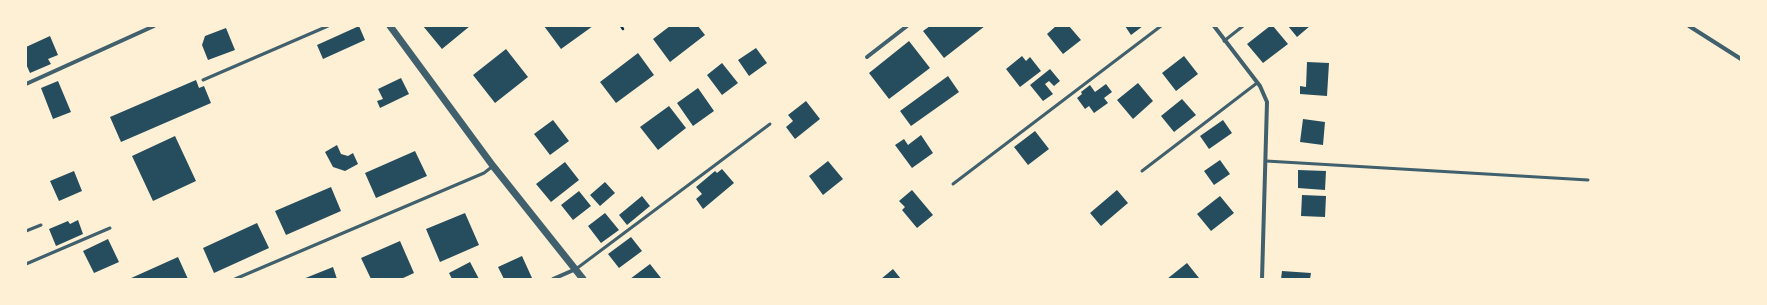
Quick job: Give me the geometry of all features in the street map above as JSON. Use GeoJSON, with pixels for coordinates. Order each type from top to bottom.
{"type":"FeatureCollection","features":[{"type":"Feature","properties":{"kind":"street"},"geometry":{"type":"LineString","coordinates":[[26,84],[154,26]]}},
{"type":"Feature","properties":{"kind":"street"},"geometry":{"type":"LineString","coordinates":[[390,26],[493,166],[583,279]]}},
{"type":"Feature","properties":{"kind":"street"},"geometry":{"type":"LineString","coordinates":[[866,57],[907,26]]}},
{"type":"Feature","properties":{"kind":"street"},"geometry":{"type":"LineString","coordinates":[[1214,26],[1257,83],[1267,102],[1262,279]]}},
{"type":"Feature","properties":{"kind":"street"},"geometry":{"type":"LineString","coordinates":[[1689,26],[1741,59]]}},
{"type":"Feature","properties":{"kind":"street"},"geometry":{"type":"LineString","coordinates":[[553,279],[576,269]]}},
{"type":"Feature","properties":{"kind":"lane"},"geometry":{"type":"LineString","coordinates":[[203,80],[328,26]]}},
{"type":"Feature","properties":{"kind":"lane"},"geometry":{"type":"LineString","coordinates":[[953,184],[1161,26]]}},
{"type":"Feature","properties":{"kind":"lane"},"geometry":{"type":"LineString","coordinates":[[1224,41],[1243,26]]}},
{"type":"Feature","properties":{"kind":"lane"},"geometry":{"type":"LineString","coordinates":[[1142,171],[1257,83]]}},
{"type":"Feature","properties":{"kind":"lane"},"geometry":{"type":"LineString","coordinates":[[576,269],[770,124]]}},
{"type":"Feature","properties":{"kind":"lane"},"geometry":{"type":"LineString","coordinates":[[1266,161],[1588,180]]}},
{"type":"Feature","properties":{"kind":"lane"},"geometry":{"type":"LineString","coordinates":[[235,279],[484,173],[493,166]]}},
{"type":"Feature","properties":{"kind":"lane"},"geometry":{"type":"LineString","coordinates":[[26,231],[41,225]]}},
{"type":"Feature","properties":{"kind":"lane"},"geometry":{"type":"LineString","coordinates":[[26,264],[110,228]]}},
{"type":"Feature","properties":{"kind":"path"},"geometry":{"type":"LineString","coordinates":[[620,26],[623,29]]}},
{"type":"Feature","properties":{"kind":"building"},"geometry":{"type":"Polygon","coordinates":[[[359,26],[365,40],[323,59],[317,45],[359,26]]]}},
{"type":"Feature","properties":{"kind":"building"},"geometry":{"type":"Polygon","coordinates":[[[423,26],[470,26],[442,49],[423,26]]]}},
{"type":"Feature","properties":{"kind":"building"},"geometry":{"type":"Polygon","coordinates":[[[544,26],[593,26],[561,49],[544,26]]]}},
{"type":"Feature","properties":{"kind":"building"},"geometry":{"type":"Polygon","coordinates":[[[670,26],[698,26],[705,35],[670,62],[653,39],[670,26]]]}},
{"type":"Feature","properties":{"kind":"building"},"geometry":{"type":"Polygon","coordinates":[[[930,26],[985,26],[944,58],[923,31],[930,26]]]}},
{"type":"Feature","properties":{"kind":"building"},"geometry":{"type":"Polygon","coordinates":[[[1056,26],[1069,26],[1081,40],[1063,54],[1047,34],[1056,26]]]}},
{"type":"Feature","properties":{"kind":"building"},"geometry":{"type":"Polygon","coordinates":[[[1125,26],[1143,26],[1131,35],[1125,26]]]}},
{"type":"Feature","properties":{"kind":"building"},"geometry":{"type":"Polygon","coordinates":[[[1270,26],[1273,26],[1288,44],[1263,63],[1247,44],[1270,26]]]}},
{"type":"Feature","properties":{"kind":"building"},"geometry":{"type":"Polygon","coordinates":[[[1288,26],[1310,26],[1297,37],[1288,26]]]}},
{"type":"Feature","properties":{"kind":"building"},"geometry":{"type":"Polygon","coordinates":[[[226,28],[235,50],[208,60],[202,45],[205,36],[226,28]]]}},
{"type":"Feature","properties":{"kind":"building"},"geometry":{"type":"Polygon","coordinates":[[[50,36],[58,55],[48,59],[51,64],[30,73],[26,64],[26,47],[50,36]]]}},
{"type":"Feature","properties":{"kind":"building"},"geometry":{"type":"Polygon","coordinates":[[[909,41],[930,68],[889,99],[869,73],[909,41]]]}},
{"type":"Feature","properties":{"kind":"building"},"geometry":{"type":"Polygon","coordinates":[[[756,48],[767,63],[749,76],[738,60],[756,48]]]}},
{"type":"Feature","properties":{"kind":"building"},"geometry":{"type":"Polygon","coordinates":[[[506,49],[528,77],[495,103],[473,75],[506,49]]]}},
{"type":"Feature","properties":{"kind":"building"},"geometry":{"type":"Polygon","coordinates":[[[638,53],[654,75],[616,103],[600,82],[638,53]]]}},
{"type":"Feature","properties":{"kind":"building"},"geometry":{"type":"Polygon","coordinates":[[[1022,56],[1026,61],[1030,57],[1041,71],[1020,87],[1006,69],[1022,56]]]}},
{"type":"Feature","properties":{"kind":"building"},"geometry":{"type":"Polygon","coordinates":[[[1184,56],[1198,74],[1176,91],[1162,73],[1184,56]]]}},
{"type":"Feature","properties":{"kind":"building"},"geometry":{"type":"Polygon","coordinates":[[[1307,62],[1329,63],[1327,96],[1300,94],[1300,86],[1306,87],[1307,62]]]}},
{"type":"Feature","properties":{"kind":"building"},"geometry":{"type":"Polygon","coordinates":[[[722,63],[738,83],[722,95],[707,75],[722,63]]]}},
{"type":"Feature","properties":{"kind":"building"},"geometry":{"type":"Polygon","coordinates":[[[1050,69],[1060,81],[1054,86],[1049,81],[1045,84],[1053,94],[1043,101],[1030,85],[1050,69]]]}},
{"type":"Feature","properties":{"kind":"building"},"geometry":{"type":"Polygon","coordinates":[[[948,76],[959,92],[911,126],[900,111],[948,76]]]}},
{"type":"Feature","properties":{"kind":"building"},"geometry":{"type":"Polygon","coordinates":[[[401,78],[409,94],[380,108],[377,101],[383,99],[378,89],[401,78]]]}},
{"type":"Feature","properties":{"kind":"building"},"geometry":{"type":"Polygon","coordinates":[[[196,80],[199,88],[204,86],[211,103],[121,142],[110,117],[196,80]]]}},
{"type":"Feature","properties":{"kind":"building"},"geometry":{"type":"Polygon","coordinates":[[[58,81],[71,112],[53,119],[41,88],[58,81]]]}},
{"type":"Feature","properties":{"kind":"building"},"geometry":{"type":"Polygon","coordinates":[[[1138,83],[1153,101],[1133,119],[1117,100],[1138,83]]]}},
{"type":"Feature","properties":{"kind":"building"},"geometry":{"type":"Polygon","coordinates":[[[1106,84],[1112,92],[1104,98],[1108,103],[1094,113],[1089,106],[1085,109],[1077,98],[1082,94],[1081,92],[1090,85],[1095,92],[1106,84]]]}},
{"type":"Feature","properties":{"kind":"building"},"geometry":{"type":"Polygon","coordinates":[[[698,88],[714,111],[693,126],[677,103],[698,88]]]}},
{"type":"Feature","properties":{"kind":"building"},"geometry":{"type":"Polygon","coordinates":[[[1182,99],[1196,115],[1174,132],[1161,116],[1182,99]]]}},
{"type":"Feature","properties":{"kind":"building"},"geometry":{"type":"Polygon","coordinates":[[[806,101],[820,119],[795,139],[786,127],[793,121],[788,115],[806,101]]]}},
{"type":"Feature","properties":{"kind":"building"},"geometry":{"type":"Polygon","coordinates":[[[669,106],[686,128],[658,150],[640,127],[669,106]]]}},
{"type":"Feature","properties":{"kind":"building"},"geometry":{"type":"Polygon","coordinates":[[[1303,119],[1325,122],[1323,145],[1300,142],[1303,119]]]}},
{"type":"Feature","properties":{"kind":"building"},"geometry":{"type":"Polygon","coordinates":[[[553,120],[569,141],[550,155],[534,134],[553,120]]]}},
{"type":"Feature","properties":{"kind":"building"},"geometry":{"type":"Polygon","coordinates":[[[1223,120],[1232,133],[1209,149],[1200,136],[1223,120]]]}},
{"type":"Feature","properties":{"kind":"building"},"geometry":{"type":"Polygon","coordinates":[[[1035,131],[1049,149],[1028,165],[1014,147],[1035,131]]]}},
{"type":"Feature","properties":{"kind":"building"},"geometry":{"type":"Polygon","coordinates":[[[921,135],[933,153],[912,168],[895,145],[904,139],[908,145],[921,135]]]}},
{"type":"Feature","properties":{"kind":"building"},"geometry":{"type":"Polygon","coordinates":[[[175,136],[196,181],[153,201],[132,156],[175,136]]]}},
{"type":"Feature","properties":{"kind":"building"},"geometry":{"type":"Polygon","coordinates":[[[337,145],[341,154],[348,156],[353,153],[358,164],[345,171],[333,167],[325,152],[337,145]]]}},
{"type":"Feature","properties":{"kind":"building"},"geometry":{"type":"Polygon","coordinates":[[[415,151],[427,176],[376,198],[365,173],[415,151]]]}},
{"type":"Feature","properties":{"kind":"building"},"geometry":{"type":"Polygon","coordinates":[[[1220,160],[1230,174],[1214,185],[1204,171],[1220,160]]]}},
{"type":"Feature","properties":{"kind":"building"},"geometry":{"type":"Polygon","coordinates":[[[828,161],[843,179],[823,195],[809,176],[828,161]]]}},
{"type":"Feature","properties":{"kind":"building"},"geometry":{"type":"Polygon","coordinates":[[[565,162],[579,180],[551,202],[536,184],[565,162]]]}},
{"type":"Feature","properties":{"kind":"building"},"geometry":{"type":"Polygon","coordinates":[[[722,169],[734,183],[703,209],[696,199],[702,194],[696,187],[715,171],[717,173],[722,169]]]}},
{"type":"Feature","properties":{"kind":"building"},"geometry":{"type":"Polygon","coordinates":[[[1298,170],[1326,171],[1325,190],[1298,188],[1298,170]]]}},
{"type":"Feature","properties":{"kind":"building"},"geometry":{"type":"Polygon","coordinates":[[[74,171],[82,191],[59,201],[50,181],[74,171]]]}},
{"type":"Feature","properties":{"kind":"building"},"geometry":{"type":"Polygon","coordinates":[[[605,182],[615,193],[600,206],[590,195],[605,182]]]}},
{"type":"Feature","properties":{"kind":"building"},"geometry":{"type":"Polygon","coordinates":[[[331,187],[341,211],[286,235],[275,211],[331,187]]]}},
{"type":"Feature","properties":{"kind":"building"},"geometry":{"type":"Polygon","coordinates":[[[912,190],[933,215],[917,228],[902,210],[905,207],[899,201],[912,190]]]}},
{"type":"Feature","properties":{"kind":"building"},"geometry":{"type":"Polygon","coordinates":[[[1117,190],[1128,203],[1101,226],[1090,213],[1117,190]]]}},
{"type":"Feature","properties":{"kind":"building"},"geometry":{"type":"Polygon","coordinates":[[[579,191],[591,206],[573,220],[561,205],[579,191]]]}},
{"type":"Feature","properties":{"kind":"building"},"geometry":{"type":"Polygon","coordinates":[[[1302,195],[1326,196],[1325,217],[1301,216],[1302,195]]]}},
{"type":"Feature","properties":{"kind":"building"},"geometry":{"type":"Polygon","coordinates":[[[642,196],[650,206],[627,225],[619,215],[642,196]]]}},
{"type":"Feature","properties":{"kind":"building"},"geometry":{"type":"Polygon","coordinates":[[[1220,196],[1234,213],[1211,231],[1197,214],[1220,196]]]}},
{"type":"Feature","properties":{"kind":"building"},"geometry":{"type":"Polygon","coordinates":[[[465,213],[479,245],[440,262],[426,229],[465,213]]]}},
{"type":"Feature","properties":{"kind":"building"},"geometry":{"type":"Polygon","coordinates":[[[605,213],[619,230],[601,243],[588,226],[605,213]]]}},
{"type":"Feature","properties":{"kind":"building"},"geometry":{"type":"Polygon","coordinates":[[[78,220],[83,234],[56,246],[49,229],[68,221],[70,224],[78,220]]]}},
{"type":"Feature","properties":{"kind":"building"},"geometry":{"type":"Polygon","coordinates":[[[257,223],[269,248],[214,273],[203,248],[257,223]]]}},
{"type":"Feature","properties":{"kind":"building"},"geometry":{"type":"Polygon","coordinates":[[[631,237],[642,251],[619,268],[608,254],[631,237]]]}},
{"type":"Feature","properties":{"kind":"building"},"geometry":{"type":"Polygon","coordinates":[[[108,239],[119,262],[94,273],[83,251],[108,239]]]}},
{"type":"Feature","properties":{"kind":"building"},"geometry":{"type":"Polygon","coordinates":[[[400,241],[414,273],[401,279],[371,279],[361,258],[400,241]]]}},
{"type":"Feature","properties":{"kind":"building"},"geometry":{"type":"Polygon","coordinates":[[[522,256],[532,278],[504,279],[498,267],[522,256]]]}},
{"type":"Feature","properties":{"kind":"building"},"geometry":{"type":"Polygon","coordinates":[[[178,257],[188,279],[129,279],[178,257]]]}},
{"type":"Feature","properties":{"kind":"building"},"geometry":{"type":"Polygon","coordinates":[[[470,262],[479,279],[452,279],[449,273],[470,262]]]}},
{"type":"Feature","properties":{"kind":"building"},"geometry":{"type":"Polygon","coordinates":[[[1187,263],[1199,278],[1167,279],[1187,263]]]}},
{"type":"Feature","properties":{"kind":"building"},"geometry":{"type":"Polygon","coordinates":[[[650,264],[661,278],[630,279],[650,264]]]}},
{"type":"Feature","properties":{"kind":"building"},"geometry":{"type":"Polygon","coordinates":[[[333,267],[337,279],[303,279],[333,267]]]}},
{"type":"Feature","properties":{"kind":"building"},"geometry":{"type":"Polygon","coordinates":[[[893,269],[901,279],[881,279],[893,269]]]}},
{"type":"Feature","properties":{"kind":"building"},"geometry":{"type":"Polygon","coordinates":[[[1282,271],[1311,273],[1310,279],[1281,279],[1282,271]]]}}]}
